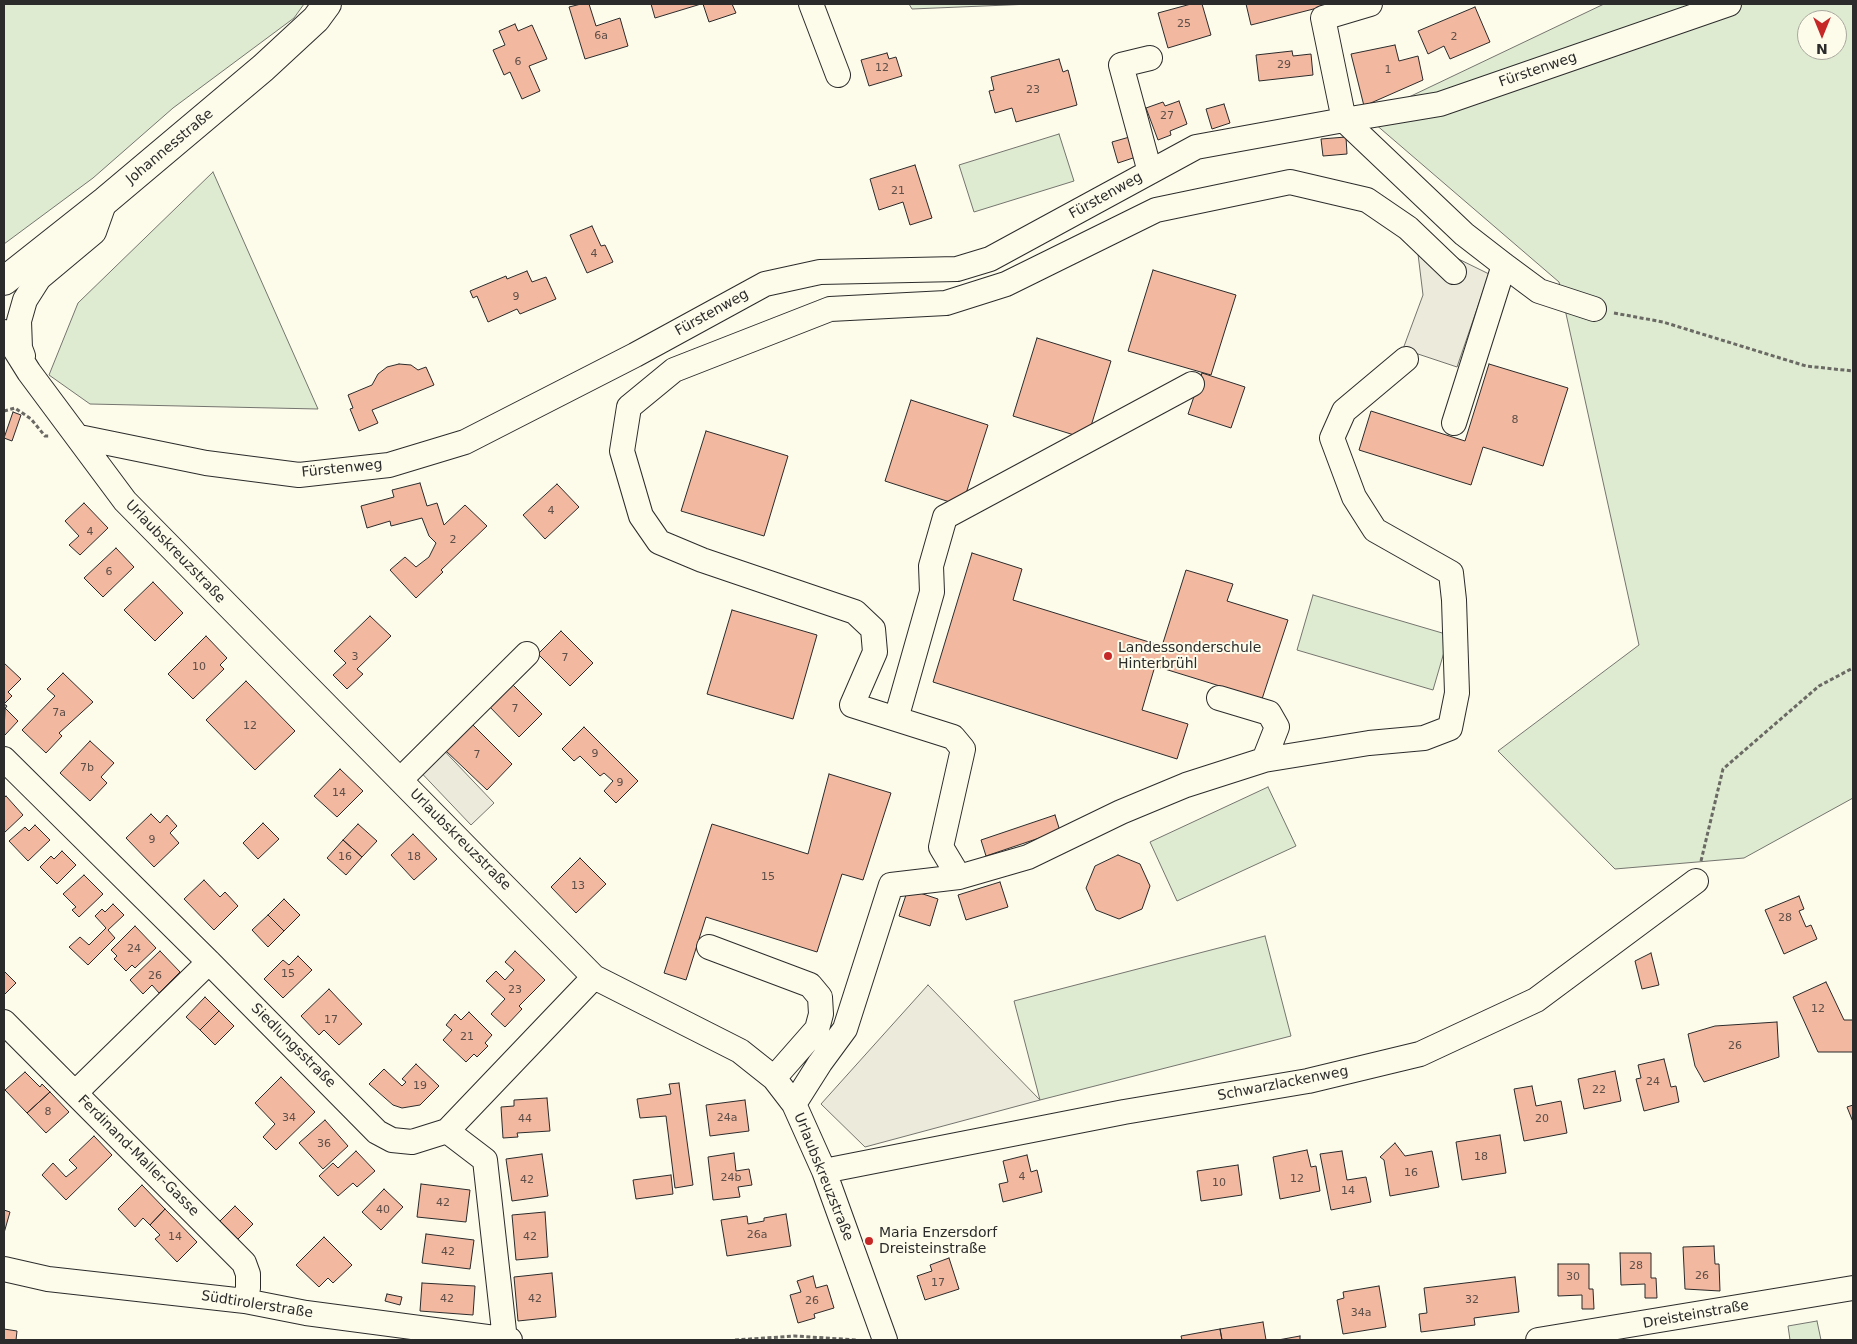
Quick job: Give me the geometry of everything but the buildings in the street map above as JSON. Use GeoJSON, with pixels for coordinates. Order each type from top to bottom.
{"type":"FeatureCollection","features":[{"type":"Feature","properties":{"kind":"main road","name":"Johannesstraße"},"geometry":{"type":"LineString","coordinates":[[4,281],[105,201],[263,68],[316,19],[328,4]]}},
{"type":"Feature","properties":{"kind":"street"},"geometry":{"type":"LineString","coordinates":[[811,4],[838,75]]}},
{"type":"Feature","properties":{"kind":"street"},"geometry":{"type":"LineString","coordinates":[[1370,4],[1323,18],[1344,120],[1464,234],[1504,265],[1539,291],[1594,309]]}},
{"type":"Feature","properties":{"kind":"street","name":"Fürstenweg"},"geometry":{"type":"LineString","coordinates":[[79,437],[206,463],[299,475],[389,464],[465,442],[634,355],[765,284],[820,272],[957,268],[990,259],[1196,147],[1440,104],[1729,4]]}},
{"type":"Feature","properties":{"kind":"street"},"geometry":{"type":"LineString","coordinates":[[1150,58],[1120,65],[1150,172]]}},
{"type":"Feature","properties":{"kind":"street"},"geometry":{"type":"LineString","coordinates":[[959,877],[941,847],[963,749],[953,737],[852,705],[875,652],[873,629],[855,612],[702,560],[659,542],[641,516],[622,451],[629,407],[674,370],[830,309],[946,303],[1006,284],[1156,210],[1290,182],[1367,200],[1408,228],[1454,272]]}},
{"type":"Feature","properties":{"kind":"street"},"geometry":{"type":"LineString","coordinates":[[29,372],[20,348],[19,321],[25,300],[39,278],[94,232],[105,201]]}},
{"type":"Feature","properties":{"kind":"street"},"geometry":{"type":"LineString","coordinates":[[1454,423],[1504,265]]}},
{"type":"Feature","properties":{"kind":"street","name":"Urlaubskreuzstraße"},"geometry":{"type":"LineString","coordinates":[[4,332],[29,372],[125,501],[594,977],[740,1051],[774,1078],[794,1104],[824,1171],[885,1340]]}},
{"type":"Feature","properties":{"kind":"street"},"geometry":{"type":"LineString","coordinates":[[794,1104],[820,1062],[845,1029],[891,885],[959,877],[1028,858],[1121,812],[1186,785],[1264,760],[1369,743],[1424,738],[1450,728],[1456,693],[1454,600],[1451,573],[1375,530],[1354,497],[1332,438],[1344,410],[1406,359]]}},
{"type":"Feature","properties":{"kind":"street"},"geometry":{"type":"LineString","coordinates":[[896,719],[932,592],[931,566],[945,517],[1192,384]]}},
{"type":"Feature","properties":{"kind":"street"},"geometry":{"type":"LineString","coordinates":[[400,780],[527,654]]}},
{"type":"Feature","properties":{"kind":"street"},"geometry":{"type":"LineString","coordinates":[[1219,698],[1269,713],[1276,727],[1264,760]]}},
{"type":"Feature","properties":{"kind":"street","name":"Siedlungsstraße"},"geometry":{"type":"LineString","coordinates":[[4,759],[377,1132],[392,1140],[412,1142],[447,1131],[594,977]]}},
{"type":"Feature","properties":{"kind":"street","name":"Schwarzlackenweg"},"geometry":{"type":"LineString","coordinates":[[824,1171],[1124,1112],[1308,1081],[1420,1054],[1536,1000],[1696,881]]}},
{"type":"Feature","properties":{"kind":"street"},"geometry":{"type":"LineString","coordinates":[[709,947],[810,985],[820,997],[821,1014],[817,1029],[774,1078]]}},
{"type":"Feature","properties":{"kind":"street"},"geometry":{"type":"LineString","coordinates":[[75,1093],[209,962]]}},
{"type":"Feature","properties":{"kind":"street","name":"Ferdinand-Maller-Gasse"},"geometry":{"type":"LineString","coordinates":[[4,1022],[244,1263],[248,1274],[248,1288],[245,1301]]}},
{"type":"Feature","properties":{"kind":"street"},"geometry":{"type":"LineString","coordinates":[[447,1131],[485,1160],[505,1340]]}},
{"type":"Feature","properties":{"kind":"street","name":"Südtirolerstraße"},"geometry":{"type":"LineString","coordinates":[[4,1269],[48,1279],[245,1301],[306,1313],[510,1340]]}},
{"type":"Feature","properties":{"kind":"street","name":"Dreisteinstraße"},"geometry":{"type":"LineString","coordinates":[[1538,1340],[1590,1336],[1853,1288]]}},
{"type":"Feature","properties":{"kind":"path"},"geometry":{"type":"LineString","coordinates":[[1594,309],[1663,322],[1806,366],[1853,372]]}},
{"type":"Feature","properties":{"kind":"path"},"geometry":{"type":"LineString","coordinates":[[1696,881],[1723,769],[1819,686],[1853,668]]}},
{"type":"Feature","properties":{"kind":"path"},"geometry":{"type":"LineString","coordinates":[[735,1340],[794,1336],[857,1340]]}},
{"type":"Feature","properties":{"kind":"green space"},"geometry":{"type":"Polygon","coordinates":[[[4,4],[304,4],[294,18],[173,108],[93,178],[4,244],[4,4]]]}},
{"type":"Feature","properties":{"kind":"green space"},"geometry":{"type":"Polygon","coordinates":[[[909,4],[1031,4],[912,9],[909,4]]]}},
{"type":"Feature","properties":{"kind":"green space"},"geometry":{"type":"Polygon","coordinates":[[[1604,4],[1853,4],[1853,798],[1744,858],[1615,869],[1498,751],[1639,645],[1559,282],[1367,117],[1604,4]]]}},
{"type":"Feature","properties":{"kind":"green space"},"geometry":{"type":"Polygon","coordinates":[[[1059,134],[1074,181],[974,212],[959,165],[1059,134]]]}},
{"type":"Feature","properties":{"kind":"green space"},"geometry":{"type":"Polygon","coordinates":[[[213,172],[318,409],[90,404],[49,375],[78,303],[213,172]]]}},
{"type":"Feature","properties":{"kind":"green space"},"geometry":{"type":"Polygon","coordinates":[[[1313,595],[1449,635],[1433,690],[1297,650],[1313,595]]]}},
{"type":"Feature","properties":{"kind":"green space"},"geometry":{"type":"Polygon","coordinates":[[[1268,787],[1296,846],[1177,901],[1150,842],[1268,787]]]}},
{"type":"Feature","properties":{"kind":"green space"},"geometry":{"type":"Polygon","coordinates":[[[1265,936],[1291,1036],[1040,1100],[1014,1001],[1265,936]]]}},
{"type":"Feature","properties":{"kind":"green space"},"geometry":{"type":"Polygon","coordinates":[[[1817,1321],[1821,1340],[1790,1340],[1788,1326],[1817,1321]]]}},
{"type":"Feature","properties":{"kind":"shaded area"},"geometry":{"type":"Polygon","coordinates":[[[1434,247],[1489,274],[1457,367],[1403,349],[1423,295],[1418,254],[1434,247]]]}},
{"type":"Feature","properties":{"kind":"shaded area"},"geometry":{"type":"Polygon","coordinates":[[[435,741],[494,803],[471,825],[412,763],[435,741]]]}},
{"type":"Feature","properties":{"kind":"shaded area"},"geometry":{"type":"Polygon","coordinates":[[[928,985],[1040,1100],[865,1147],[821,1104],[928,985]]]}},
{"type":"Feature","properties":{"kind":"place","name":"Landessonderschule Hinterbrühl"},"geometry":{"type":"Point","coordinates":[1108,656]}},
{"type":"Feature","properties":{"kind":"place","name":"Maria Enzersdorf Dreisteinstraße"},"geometry":{"type":"Point","coordinates":[869,1241]}}]}
